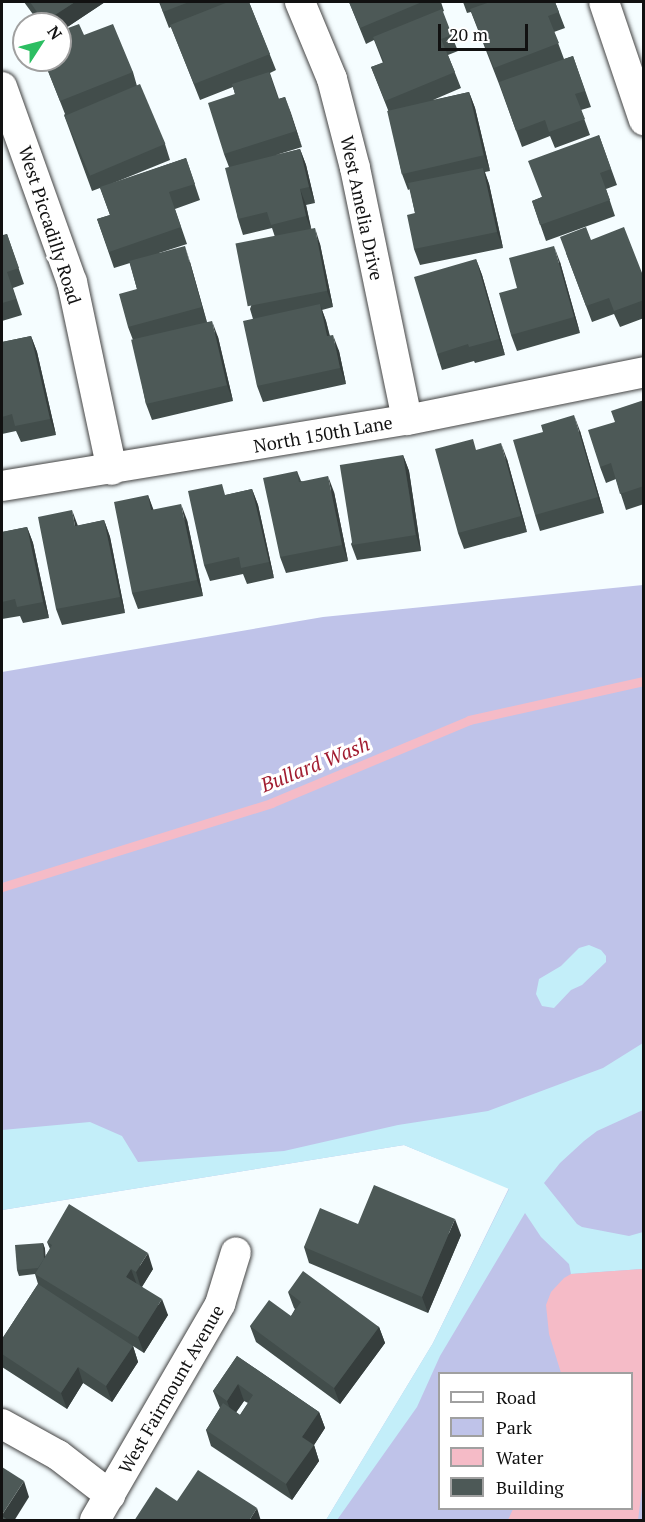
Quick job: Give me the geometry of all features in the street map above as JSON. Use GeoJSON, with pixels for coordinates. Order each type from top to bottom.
{"type":"FeatureCollection","features":[{"type":"Feature","properties":{"kind":"street","name":"West Amelia Drive"},"geometry":{"type":"LineString","coordinates":[[300,2],[332,79],[353,157],[407,420]]}},
{"type":"Feature","properties":{"kind":"street"},"geometry":{"type":"LineString","coordinates":[[604,2],[644,120]]}},
{"type":"Feature","properties":{"kind":"street","name":"West Piccadilly Road"},"geometry":{"type":"LineString","coordinates":[[2,87],[72,282],[112,470]]}},
{"type":"Feature","properties":{"kind":"street","name":"North 150th Lane"},"geometry":{"type":"LineString","coordinates":[[2,486],[112,470],[407,420],[644,372]]}},
{"type":"Feature","properties":{"kind":"street","name":"West Fairmount Avenue"},"geometry":{"type":"LineString","coordinates":[[95,1521],[220,1304],[236,1252]]}},
{"type":"Feature","properties":{"kind":"street"},"geometry":{"type":"LineString","coordinates":[[2,1424],[58,1455],[110,1495]]}},
{"type":"Feature","properties":{"kind":"green space"},"geometry":{"type":"Polygon","coordinates":[[[643,585],[643,1520],[326,1520],[433,1343],[509,1188],[404,1145],[2,1210],[2,672],[323,617],[643,585]]]}},
{"type":"Feature","properties":{"kind":"sand"},"geometry":{"type":"Polygon","coordinates":[[[589,945],[601,950],[606,956],[606,962],[582,985],[571,990],[554,1008],[542,1006],[536,994],[539,979],[561,966],[579,948],[589,945]]]}},
{"type":"Feature","properties":{"kind":"sand"},"geometry":{"type":"Polygon","coordinates":[[[643,1043],[643,1110],[597,1131],[560,1163],[544,1183],[577,1224],[582,1227],[629,1236],[643,1232],[643,1269],[571,1274],[569,1264],[541,1237],[525,1213],[440,1356],[417,1407],[337,1520],[326,1520],[433,1343],[509,1189],[404,1145],[2,1210],[2,1130],[90,1122],[122,1136],[138,1162],[284,1151],[398,1125],[488,1111],[603,1068],[643,1043]]]}},
{"type":"Feature","properties":{"kind":"water"},"geometry":{"type":"Polygon","coordinates":[[[643,1269],[644,1472],[638,1520],[508,1520],[513,1510],[633,1510],[633,1372],[561,1372],[549,1334],[546,1305],[551,1292],[571,1274],[643,1269]]]}},
{"type":"Feature","properties":{"kind":"building"},"geometry":{"type":"Polygon","coordinates":[[[30,2],[75,2],[60,12],[37,12],[30,2]]]}},
{"type":"Feature","properties":{"kind":"building"},"geometry":{"type":"Polygon","coordinates":[[[160,2],[189,2],[163,12],[160,2]]]}},
{"type":"Feature","properties":{"kind":"building"},"geometry":{"type":"Polygon","coordinates":[[[228,2],[249,2],[270,54],[194,84],[170,25],[228,2]]]}},
{"type":"Feature","properties":{"kind":"building"},"geometry":{"type":"Polygon","coordinates":[[[349,2],[422,2],[360,28],[349,2]]]}},
{"type":"Feature","properties":{"kind":"building"},"geometry":{"type":"Polygon","coordinates":[[[490,2],[555,2],[559,12],[548,16],[559,43],[494,68],[470,9],[490,2]]]}},
{"type":"Feature","properties":{"kind":"building"},"geometry":{"type":"Polygon","coordinates":[[[442,9],[452,35],[441,39],[455,72],[385,101],[371,67],[384,62],[373,37],[442,9]]]}},
{"type":"Feature","properties":{"kind":"building"},"geometry":{"type":"Polygon","coordinates":[[[79,24],[84,35],[113,24],[133,72],[60,101],[48,72],[72,72],[72,27],[79,24]]]}},
{"type":"Feature","properties":{"kind":"building"},"geometry":{"type":"Polygon","coordinates":[[[573,56],[585,91],[575,94],[585,119],[549,132],[545,120],[516,131],[499,82],[573,56]]]}},
{"type":"Feature","properties":{"kind":"building"},"geometry":{"type":"Polygon","coordinates":[[[269,72],[278,99],[285,97],[296,131],[224,154],[208,103],[235,94],[232,84],[269,72]]]}},
{"type":"Feature","properties":{"kind":"building"},"geometry":{"type":"Polygon","coordinates":[[[140,84],[165,144],[90,176],[65,116],[140,84]]]}},
{"type":"Feature","properties":{"kind":"building"},"geometry":{"type":"Polygon","coordinates":[[[469,92],[484,155],[402,174],[387,111],[469,92]]]}},
{"type":"Feature","properties":{"kind":"building"},"geometry":{"type":"Polygon","coordinates":[[[599,135],[611,169],[600,173],[610,200],[540,225],[532,201],[542,197],[528,161],[599,135]]]}},
{"type":"Feature","properties":{"kind":"building"},"geometry":{"type":"Polygon","coordinates":[[[300,149],[309,187],[300,189],[306,216],[271,225],[267,212],[238,219],[225,168],[300,149]]]}},
{"type":"Feature","properties":{"kind":"building"},"geometry":{"type":"Polygon","coordinates":[[[186,158],[195,184],[169,192],[181,227],[109,252],[97,219],[110,215],[100,187],[186,158]]]}},
{"type":"Feature","properties":{"kind":"building"},"geometry":{"type":"Polygon","coordinates":[[[483,168],[497,232],[414,249],[407,215],[415,213],[408,183],[483,168]]]}},
{"type":"Feature","properties":{"kind":"building"},"geometry":{"type":"Polygon","coordinates":[[[586,227],[591,240],[624,227],[644,278],[644,300],[614,311],[609,298],[586,306],[560,237],[586,227]]]}},
{"type":"Feature","properties":{"kind":"building"},"geometry":{"type":"Polygon","coordinates":[[[315,228],[327,291],[248,306],[235,243],[315,228]]]}},
{"type":"Feature","properties":{"kind":"building"},"geometry":{"type":"Polygon","coordinates":[[[7,234],[19,268],[7,272],[16,299],[2,303],[2,236],[7,234]]]}},
{"type":"Feature","properties":{"kind":"building"},"geometry":{"type":"Polygon","coordinates":[[[185,246],[202,307],[128,327],[119,294],[137,289],[129,261],[185,246]]]}},
{"type":"Feature","properties":{"kind":"building"},"geometry":{"type":"Polygon","coordinates":[[[554,246],[574,317],[511,335],[499,293],[517,288],[509,258],[554,246]]]}},
{"type":"Feature","properties":{"kind":"building"},"geometry":{"type":"Polygon","coordinates":[[[476,259],[499,339],[469,347],[468,344],[437,354],[414,277],[476,259]]]}},
{"type":"Feature","properties":{"kind":"building"},"geometry":{"type":"Polygon","coordinates":[[[320,304],[327,336],[333,335],[340,368],[257,386],[243,321],[320,304]]]}},
{"type":"Feature","properties":{"kind":"building"},"geometry":{"type":"Polygon","coordinates":[[[212,321],[227,385],[146,404],[131,340],[212,321]]]}},
{"type":"Feature","properties":{"kind":"building"},"geometry":{"type":"Polygon","coordinates":[[[31,336],[50,419],[15,426],[12,414],[2,417],[2,342],[31,336]]]}},
{"type":"Feature","properties":{"kind":"building"},"geometry":{"type":"Polygon","coordinates":[[[644,400],[644,486],[620,494],[611,463],[600,467],[588,430],[615,422],[611,411],[644,400]]]}},
{"type":"Feature","properties":{"kind":"building"},"geometry":{"type":"Polygon","coordinates":[[[574,415],[598,497],[535,515],[513,440],[543,432],[541,425],[574,415]]]}},
{"type":"Feature","properties":{"kind":"building"},"geometry":{"type":"Polygon","coordinates":[[[473,439],[476,450],[501,443],[521,516],[458,533],[435,449],[473,439]]]}},
{"type":"Feature","properties":{"kind":"building"},"geometry":{"type":"Polygon","coordinates":[[[403,455],[416,535],[352,545],[340,465],[403,455]]]}},
{"type":"Feature","properties":{"kind":"building"},"geometry":{"type":"Polygon","coordinates":[[[297,471],[299,482],[328,476],[342,545],[280,557],[263,478],[297,471]]]}},
{"type":"Feature","properties":{"kind":"building"},"geometry":{"type":"Polygon","coordinates":[[[222,484],[225,495],[252,489],[269,562],[241,568],[239,557],[204,565],[188,491],[222,484]]]}},
{"type":"Feature","properties":{"kind":"building"},"geometry":{"type":"Polygon","coordinates":[[[148,495],[151,510],[181,504],[197,580],[132,593],[114,502],[148,495]]]}},
{"type":"Feature","properties":{"kind":"building"},"geometry":{"type":"Polygon","coordinates":[[[72,510],[75,526],[104,520],[120,597],[56,609],[38,517],[72,510]]]}},
{"type":"Feature","properties":{"kind":"building"},"geometry":{"type":"Polygon","coordinates":[[[27,527],[43,602],[17,607],[15,599],[2,602],[2,532],[27,527]]]}},
{"type":"Feature","properties":{"kind":"building"},"geometry":{"type":"Polygon","coordinates":[[[374,1185],[455,1219],[422,1297],[304,1247],[320,1208],[358,1224],[374,1185]]]}},
{"type":"Feature","properties":{"kind":"building"},"geometry":{"type":"Polygon","coordinates":[[[69,1204],[148,1253],[136,1272],[131,1269],[126,1277],[162,1299],[138,1337],[35,1274],[52,1245],[47,1242],[69,1204]]]}},
{"type":"Feature","properties":{"kind":"building"},"geometry":{"type":"Polygon","coordinates":[[[43,1243],[44,1259],[38,1268],[17,1270],[15,1245],[43,1243]]]}},
{"type":"Feature","properties":{"kind":"building"},"geometry":{"type":"Polygon","coordinates":[[[303,1271],[379,1327],[334,1388],[250,1326],[269,1300],[291,1316],[301,1302],[288,1292],[303,1271]]]}},
{"type":"Feature","properties":{"kind":"building"},"geometry":{"type":"Polygon","coordinates":[[[38,1284],[133,1346],[106,1386],[78,1367],[61,1393],[2,1354],[2,1339],[38,1284]]]}},
{"type":"Feature","properties":{"kind":"building"},"geometry":{"type":"Polygon","coordinates":[[[237,1356],[319,1412],[302,1437],[314,1445],[286,1484],[206,1430],[223,1403],[240,1415],[253,1395],[238,1384],[227,1401],[213,1391],[237,1356]]]}},
{"type":"Feature","properties":{"kind":"building"},"geometry":{"type":"Polygon","coordinates":[[[2,1467],[24,1481],[2,1515],[2,1467]]]}},
{"type":"Feature","properties":{"kind":"building"},"geometry":{"type":"Polygon","coordinates":[[[198,1470],[257,1508],[249,1521],[134,1521],[156,1487],[177,1501],[198,1470]]]}},
{"type":"Feature","properties":{"kind":"waterway","name":"Bullard Wash"},"geometry":{"type":"LineString","coordinates":[[2,887],[271,803],[469,720],[644,681]]}}]}
